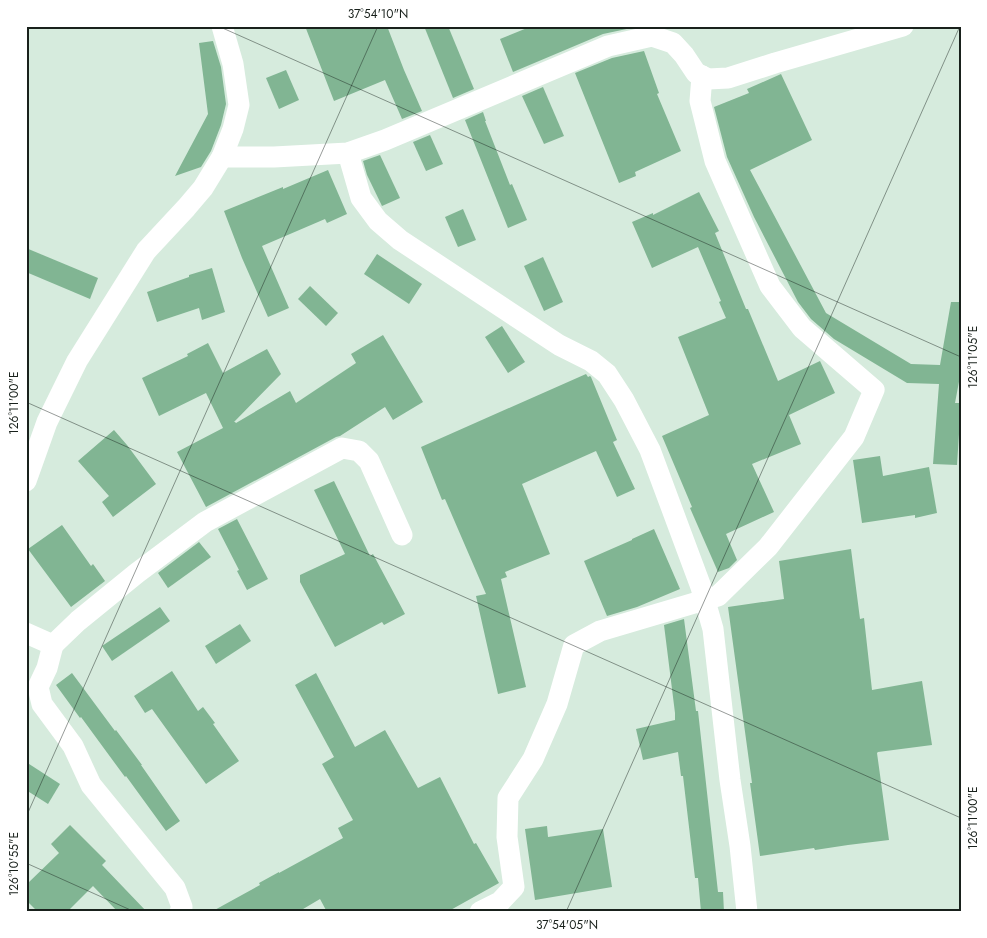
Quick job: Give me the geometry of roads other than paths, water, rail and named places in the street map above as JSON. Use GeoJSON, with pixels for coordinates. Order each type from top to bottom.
{"type":"FeatureCollection","features":[{"type":"Feature","properties":{"kind":"street"},"geometry":{"type":"LineString","coordinates":[[26,481],[47,422],[77,362],[146,251],[203,188],[222,157],[233,130],[239,105],[233,64],[222,26]]}},
{"type":"Feature","properties":{"kind":"street"},"geometry":{"type":"LineString","coordinates":[[222,157],[274,157],[348,153],[386,140],[608,46],[652,36],[673,43],[696,73],[708,79],[728,78],[903,26]]}},
{"type":"Feature","properties":{"kind":"street"},"geometry":{"type":"LineString","coordinates":[[480,912],[500,902],[514,887],[507,837],[508,798],[533,759],[557,704],[574,644],[600,631],[718,596],[768,547],[854,437],[874,390],[802,328],[770,286],[715,161],[700,101],[702,76]]}},
{"type":"Feature","properties":{"kind":"street"},"geometry":{"type":"LineString","coordinates":[[348,153],[361,198],[378,222],[400,240],[559,345],[591,361],[607,374],[624,400],[650,450],[689,553],[713,629],[747,912]]}},
{"type":"Feature","properties":{"kind":"street"},"geometry":{"type":"LineString","coordinates":[[180,912],[182,907],[175,888],[91,785],[73,746],[42,704],[38,686],[47,668],[53,645],[78,621],[136,573],[205,522],[342,448],[359,451],[369,461],[402,536]]}},
{"type":"Feature","properties":{"kind":"street"},"geometry":{"type":"LineString","coordinates":[[26,633],[53,645]]}}]}
